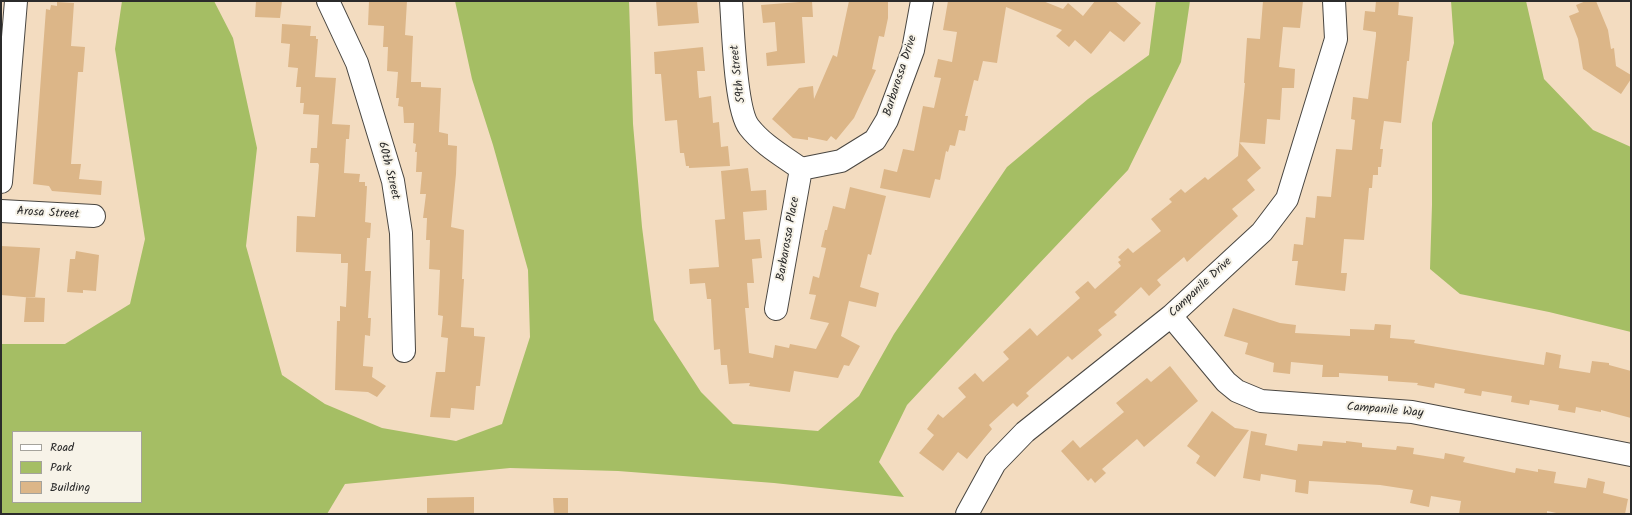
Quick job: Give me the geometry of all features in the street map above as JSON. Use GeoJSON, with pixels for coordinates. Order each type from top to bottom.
{"type":"FeatureCollection","features":[{"type":"Feature","properties":{"kind":"street"},"geometry":{"type":"LineString","coordinates":[[1,182],[16,1]]}},
{"type":"Feature","properties":{"kind":"street","name":"60th Street"},"geometry":{"type":"LineString","coordinates":[[328,1],[356,63],[393,181],[401,233],[404,351]]}},
{"type":"Feature","properties":{"kind":"street","name":"59th Street"},"geometry":{"type":"LineString","coordinates":[[731,1],[739,96],[748,126],[767,146],[801,169]]}},
{"type":"Feature","properties":{"kind":"street","name":"Barbarossa Drive"},"geometry":{"type":"LineString","coordinates":[[801,169],[841,161],[874,140],[887,120],[913,50],[922,1]]}},
{"type":"Feature","properties":{"kind":"street","name":"Campanile Drive"},"geometry":{"type":"LineString","coordinates":[[967,514],[995,463],[1025,432],[1171,316],[1262,232],[1287,199],[1336,39],[1334,1]]}},
{"type":"Feature","properties":{"kind":"street","name":"Barbarossa Place"},"geometry":{"type":"LineString","coordinates":[[776,309],[801,169]]}},
{"type":"Feature","properties":{"kind":"street","name":"Arosa Street"},"geometry":{"type":"LineString","coordinates":[[1,211],[94,216]]}},
{"type":"Feature","properties":{"kind":"street","name":"Campanile Way"},"geometry":{"type":"LineString","coordinates":[[1171,316],[1226,382],[1237,391],[1261,401],[1412,412],[1631,455]]}},
{"type":"Feature","properties":{"kind":"green space"},"geometry":{"type":"Polygon","coordinates":[[[122,1],[214,1],[233,38],[257,148],[246,246],[282,375],[325,404],[382,428],[456,441],[502,424],[530,337],[528,270],[493,145],[472,79],[455,1],[629,1],[633,124],[642,227],[654,320],[701,392],[733,424],[818,431],[859,396],[894,334],[1007,167],[1088,99],[1149,55],[1156,1],[1190,1],[1181,62],[1128,170],[907,405],[879,462],[904,497],[774,483],[618,471],[510,468],[345,484],[327,514],[1,514],[1,344],[65,344],[130,304],[145,239],[115,49],[122,1]]]}},
{"type":"Feature","properties":{"kind":"green space"},"geometry":{"type":"Polygon","coordinates":[[[1451,1],[1526,1],[1544,79],[1593,130],[1631,147],[1631,332],[1549,312],[1460,294],[1430,269],[1432,123],[1454,43],[1451,1]]]}},
{"type":"Feature","properties":{"kind":"building"},"geometry":{"type":"Polygon","coordinates":[[[256,1],[282,1],[280,18],[255,17],[256,1]]]}},
{"type":"Feature","properties":{"kind":"building"},"geometry":{"type":"Polygon","coordinates":[[[369,1],[407,1],[405,35],[413,36],[411,82],[421,82],[421,87],[441,88],[439,132],[448,134],[448,145],[457,146],[451,227],[464,230],[462,279],[464,279],[461,327],[474,328],[474,336],[485,337],[480,386],[476,386],[474,410],[451,408],[450,418],[430,417],[436,372],[445,372],[448,338],[441,337],[443,316],[438,315],[440,270],[429,269],[430,240],[426,240],[427,218],[423,218],[426,194],[420,194],[422,172],[416,172],[417,152],[415,152],[416,144],[413,143],[414,123],[404,123],[403,107],[398,106],[399,98],[396,98],[398,72],[387,71],[388,47],[383,47],[384,26],[368,25],[369,1]]]}},
{"type":"Feature","properties":{"kind":"building"},"geometry":{"type":"Polygon","coordinates":[[[656,1],[697,1],[699,23],[658,26],[656,1]]]}},
{"type":"Feature","properties":{"kind":"building"},"geometry":{"type":"Polygon","coordinates":[[[812,1],[813,17],[802,17],[805,63],[767,66],[766,53],[777,51],[775,22],[763,23],[761,5],[812,1]]]}},
{"type":"Feature","properties":{"kind":"building"},"geometry":{"type":"Polygon","coordinates":[[[849,1],[888,1],[888,18],[884,37],[879,36],[872,69],[876,70],[854,118],[836,140],[831,136],[827,141],[808,137],[808,140],[793,138],[772,119],[799,88],[813,86],[814,99],[833,55],[837,57],[849,1]]]}},
{"type":"Feature","properties":{"kind":"building"},"geometry":{"type":"Polygon","coordinates":[[[948,1],[1043,1],[1063,9],[1068,3],[1083,16],[1095,1],[1115,1],[1141,23],[1124,42],[1110,31],[1091,54],[1075,40],[1069,47],[1056,36],[1062,30],[1006,7],[997,63],[983,61],[978,81],[974,80],[965,116],[968,116],[965,131],[959,130],[955,146],[950,145],[948,152],[946,151],[940,180],[935,179],[930,198],[880,188],[884,169],[897,172],[903,149],[914,151],[923,106],[934,108],[941,78],[934,77],[938,59],[952,62],[957,32],[943,30],[948,1]]]}},
{"type":"Feature","properties":{"kind":"building"},"geometry":{"type":"Polygon","coordinates":[[[1263,1],[1303,1],[1300,28],[1283,27],[1279,67],[1295,69],[1294,88],[1282,88],[1280,120],[1267,119],[1265,144],[1239,142],[1245,83],[1247,38],[1260,39],[1263,1]]]}},
{"type":"Feature","properties":{"kind":"building"},"geometry":{"type":"Polygon","coordinates":[[[1376,1],[1399,1],[1398,15],[1413,17],[1401,123],[1384,121],[1380,149],[1383,149],[1381,167],[1378,167],[1378,175],[1373,175],[1372,188],[1369,188],[1364,240],[1344,239],[1341,273],[1347,273],[1345,291],[1295,285],[1298,261],[1292,261],[1294,244],[1303,245],[1306,217],[1315,218],[1317,196],[1331,197],[1336,149],[1352,150],[1355,120],[1351,119],[1353,97],[1368,99],[1376,32],[1363,30],[1365,11],[1375,12],[1376,1]]]}},
{"type":"Feature","properties":{"kind":"building"},"geometry":{"type":"Polygon","coordinates":[[[1586,1],[1596,1],[1608,30],[1611,49],[1614,48],[1616,66],[1631,75],[1631,79],[1621,94],[1583,69],[1578,39],[1569,16],[1579,12],[1576,5],[1586,1]]]}},
{"type":"Feature","properties":{"kind":"building"},"geometry":{"type":"Polygon","coordinates":[[[57,2],[74,3],[71,46],[85,47],[83,72],[78,72],[71,164],[81,164],[79,179],[102,181],[101,195],[52,191],[49,186],[33,184],[46,9],[50,10],[51,5],[57,6],[57,2]]]}},
{"type":"Feature","properties":{"kind":"building"},"geometry":{"type":"Polygon","coordinates":[[[282,24],[311,26],[310,36],[316,36],[316,39],[318,39],[315,77],[336,78],[332,124],[350,125],[349,139],[346,139],[344,173],[360,174],[359,182],[365,182],[365,186],[367,186],[365,222],[371,223],[370,238],[367,238],[365,271],[371,271],[368,318],[371,318],[370,336],[365,335],[363,366],[373,367],[372,377],[386,386],[377,397],[368,392],[335,390],[337,321],[340,321],[340,306],[346,307],[348,263],[341,263],[341,254],[296,252],[297,216],[315,217],[319,165],[318,163],[310,163],[311,148],[317,148],[319,115],[303,114],[304,103],[300,103],[301,87],[296,87],[298,68],[288,67],[290,44],[281,43],[282,24]]]}},
{"type":"Feature","properties":{"kind":"building"},"geometry":{"type":"Polygon","coordinates":[[[703,47],[705,71],[697,71],[699,98],[711,96],[713,123],[719,122],[721,147],[728,146],[730,166],[689,168],[689,166],[686,166],[684,153],[680,153],[677,120],[665,121],[661,74],[655,74],[654,52],[703,47]]]}},
{"type":"Feature","properties":{"kind":"building"},"geometry":{"type":"Polygon","coordinates":[[[1239,142],[1261,168],[1247,180],[1255,190],[1232,209],[1238,216],[1187,262],[1184,257],[1157,280],[1161,285],[1149,296],[1141,287],[1114,312],[1117,315],[1098,330],[1102,335],[1072,360],[1068,356],[1026,393],[1029,396],[1017,407],[1013,403],[989,425],[992,429],[967,459],[958,452],[943,471],[919,453],[934,435],[927,429],[938,414],[943,418],[966,397],[958,388],[975,373],[983,382],[1009,359],[1003,352],[1030,328],[1037,336],[1080,298],[1075,292],[1088,281],[1095,289],[1121,266],[1118,262],[1121,260],[1118,257],[1128,248],[1133,253],[1161,231],[1151,219],[1172,202],[1169,199],[1181,189],[1185,193],[1205,177],[1208,180],[1238,156],[1239,142]]]}},
{"type":"Feature","properties":{"kind":"building"},"geometry":{"type":"Polygon","coordinates":[[[748,168],[751,191],[766,190],[767,210],[743,212],[745,240],[760,239],[762,258],[752,259],[754,283],[747,283],[749,308],[745,308],[749,353],[773,358],[775,345],[789,348],[790,344],[816,349],[829,323],[810,319],[816,295],[809,294],[813,276],[819,278],[826,248],[821,247],[833,206],[845,209],[850,187],[886,196],[871,255],[868,254],[860,287],[879,293],[876,307],[849,301],[841,336],[860,346],[849,366],[844,365],[838,378],[794,371],[790,392],[749,386],[750,383],[729,384],[727,365],[721,365],[720,349],[714,350],[711,299],[707,299],[705,283],[690,284],[689,269],[719,267],[715,220],[725,219],[721,171],[748,168]]]}},
{"type":"Feature","properties":{"kind":"building"},"geometry":{"type":"Polygon","coordinates":[[[1,246],[40,248],[35,298],[1,295],[1,246]]]}},
{"type":"Feature","properties":{"kind":"building"},"geometry":{"type":"Polygon","coordinates":[[[76,251],[99,255],[96,291],[83,290],[83,293],[67,292],[70,259],[75,259],[76,251]]]}},
{"type":"Feature","properties":{"kind":"building"},"geometry":{"type":"Polygon","coordinates":[[[26,297],[45,298],[44,322],[24,322],[26,297]]]}},
{"type":"Feature","properties":{"kind":"building"},"geometry":{"type":"Polygon","coordinates":[[[1233,308],[1280,323],[1296,325],[1295,333],[1350,336],[1350,329],[1374,330],[1375,324],[1391,325],[1390,338],[1415,340],[1414,343],[1544,365],[1546,352],[1561,355],[1559,368],[1590,373],[1592,361],[1609,363],[1609,365],[1631,371],[1631,418],[1601,410],[1601,412],[1576,407],[1575,413],[1558,410],[1559,405],[1530,400],[1529,405],[1511,402],[1512,396],[1482,391],[1481,396],[1464,393],[1465,389],[1435,383],[1434,388],[1417,385],[1418,383],[1388,381],[1388,376],[1339,373],[1339,377],[1322,377],[1323,365],[1291,362],[1290,374],[1273,372],[1274,363],[1245,354],[1248,343],[1224,336],[1233,308]]]}},
{"type":"Feature","properties":{"kind":"building"},"geometry":{"type":"Polygon","coordinates":[[[1170,366],[1198,401],[1144,447],[1137,439],[1102,469],[1106,473],[1095,483],[1091,478],[1088,481],[1061,451],[1073,440],[1080,448],[1124,412],[1116,403],[1147,378],[1151,382],[1170,366]]]}},
{"type":"Feature","properties":{"kind":"building"},"geometry":{"type":"Polygon","coordinates":[[[1212,411],[1235,428],[1249,430],[1215,477],[1196,463],[1200,456],[1187,446],[1212,411]]]}},
{"type":"Feature","properties":{"kind":"building"},"geometry":{"type":"Polygon","coordinates":[[[1251,431],[1267,434],[1265,445],[1297,451],[1298,444],[1322,446],[1323,441],[1346,443],[1346,441],[1362,443],[1362,447],[1396,450],[1397,446],[1414,448],[1413,454],[1444,459],[1445,453],[1465,457],[1463,462],[1515,473],[1516,468],[1538,472],[1538,469],[1556,472],[1554,483],[1586,488],[1588,478],[1605,482],[1603,493],[1628,499],[1625,514],[1561,514],[1547,511],[1547,514],[1459,514],[1461,501],[1431,496],[1429,507],[1410,503],[1413,490],[1380,485],[1309,481],[1308,494],[1295,492],[1296,480],[1261,474],[1260,481],[1243,478],[1251,431]]]}},
{"type":"Feature","properties":{"kind":"building"},"geometry":{"type":"Polygon","coordinates":[[[474,497],[474,514],[427,514],[427,498],[474,497]]]}},
{"type":"Feature","properties":{"kind":"building"},"geometry":{"type":"Polygon","coordinates":[[[553,498],[568,498],[568,514],[554,514],[553,498]]]}}]}
